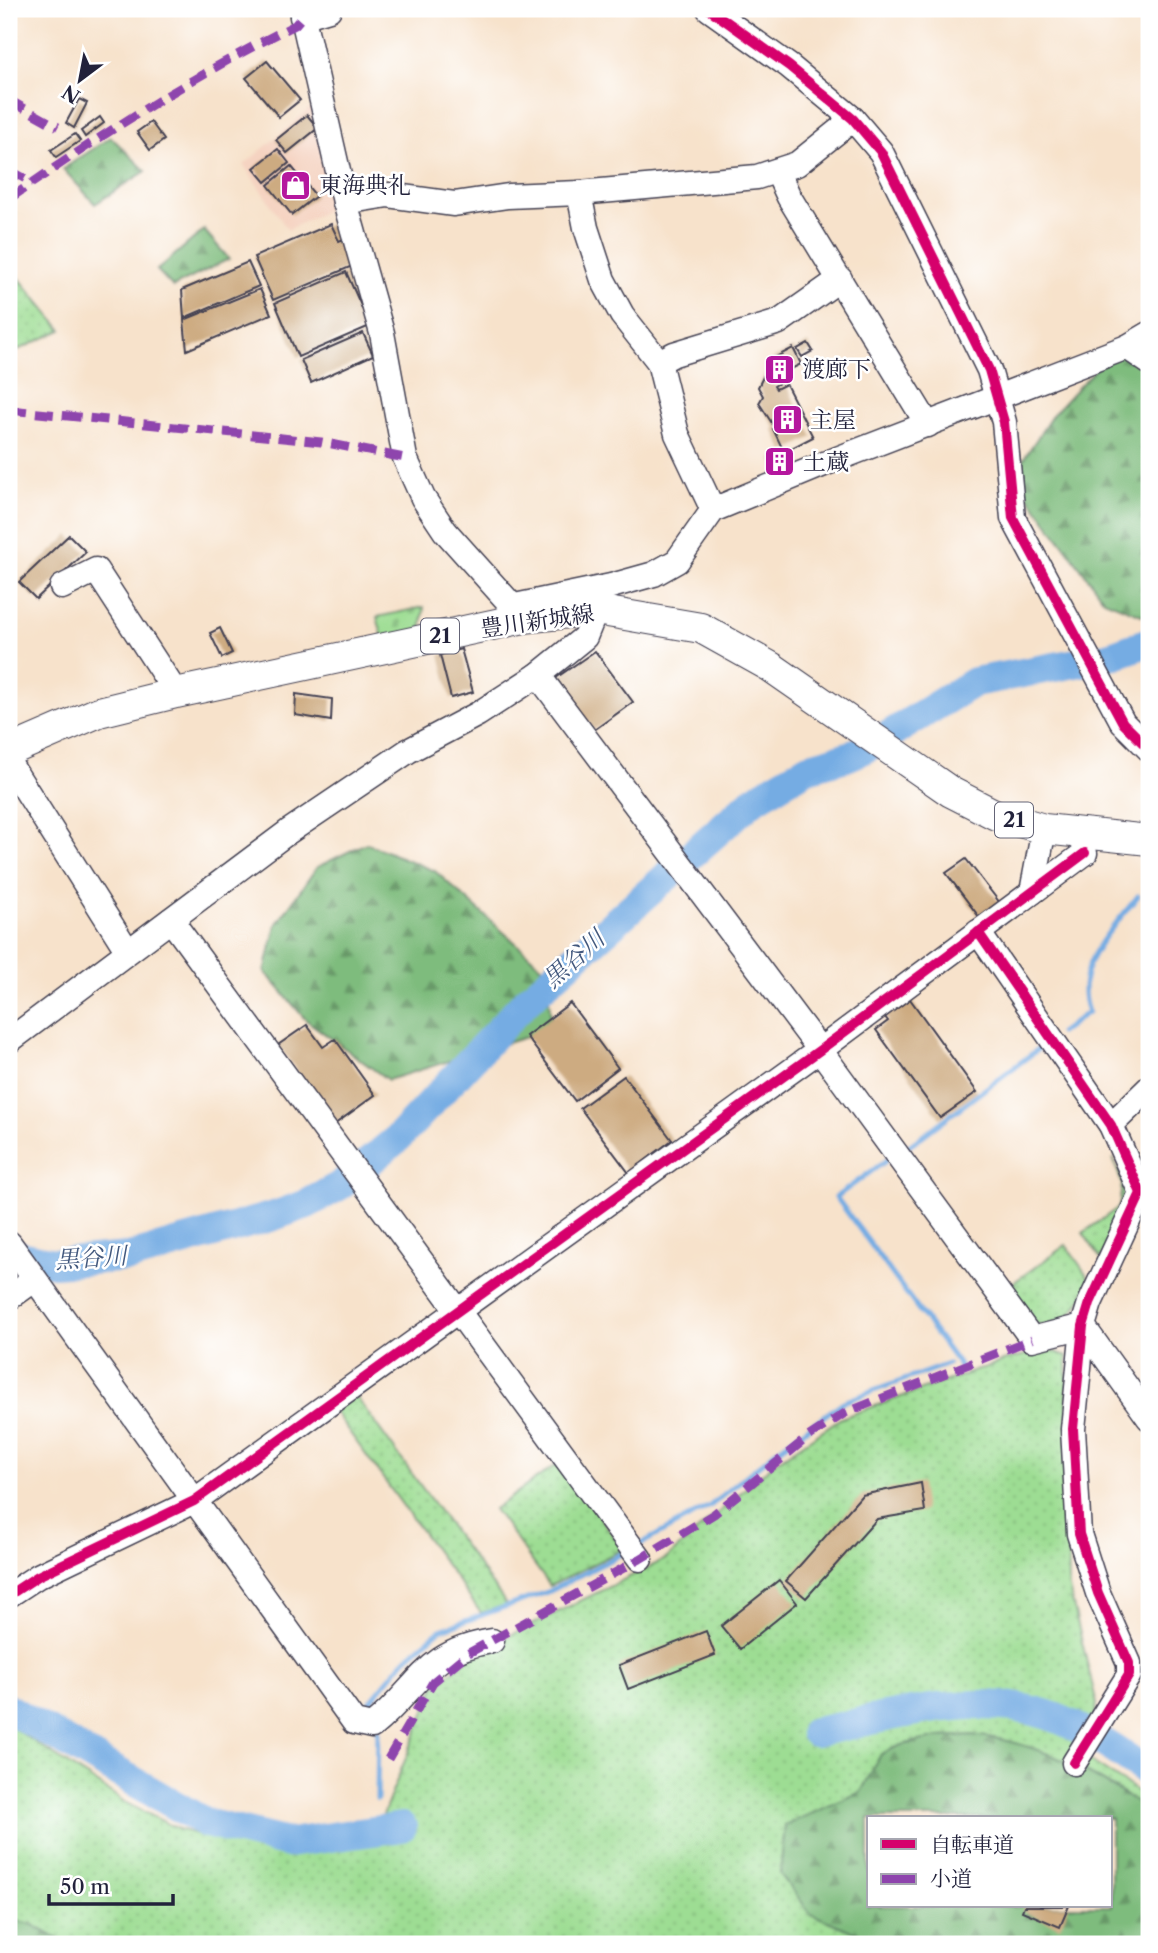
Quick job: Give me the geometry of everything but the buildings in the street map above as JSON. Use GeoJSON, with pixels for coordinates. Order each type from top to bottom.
{"type":"FeatureCollection","features":[{"type":"Feature","properties":{"kind":"main road","name":"豊川新城線"},"geometry":{"type":"LineString","coordinates":[[9,751],[99,712],[176,693],[519,612],[596,610],[701,628],[771,667],[951,792],[996,816],[1044,829],[1149,839]]}},
{"type":"Feature","properties":{"kind":"street"},"geometry":{"type":"LineString","coordinates":[[329,9],[300,12],[345,202],[382,333],[405,458],[423,498],[445,531],[483,576],[519,612],[654,574],[677,561],[713,510],[1127,347],[1149,334]]}},
{"type":"Feature","properties":{"kind":"street"},"geometry":{"type":"LineString","coordinates":[[709,9],[789,65],[853,120],[881,152],[978,343],[998,398],[1004,422],[1013,518],[1123,723],[1149,749]]}},
{"type":"Feature","properties":{"kind":"street"},"geometry":{"type":"LineString","coordinates":[[345,202],[387,195],[454,204],[509,196],[579,193],[757,177],[797,164],[853,120]]}},
{"type":"Feature","properties":{"kind":"street"},"geometry":{"type":"LineString","coordinates":[[777,171],[789,197],[928,425]]}},
{"type":"Feature","properties":{"kind":"street"},"geometry":{"type":"LineString","coordinates":[[579,193],[586,228],[603,281],[622,315],[659,362],[677,433],[713,510]]}},
{"type":"Feature","properties":{"kind":"street"},"geometry":{"type":"LineString","coordinates":[[659,362],[674,354],[779,322],[840,279]]}},
{"type":"Feature","properties":{"kind":"street"},"geometry":{"type":"LineString","coordinates":[[1127,347],[1149,362]]}},
{"type":"Feature","properties":{"kind":"street"},"geometry":{"type":"LineString","coordinates":[[62,587],[96,570],[176,693]]}},
{"type":"Feature","properties":{"kind":"street"},"geometry":{"type":"LineString","coordinates":[[9,1041],[288,831],[408,751],[478,714],[538,675],[585,637],[596,610]]}},
{"type":"Feature","properties":{"kind":"street"},"geometry":{"type":"LineString","coordinates":[[538,675],[820,1050],[1032,1339],[1083,1326]]}},
{"type":"Feature","properties":{"kind":"street"},"geometry":{"type":"LineString","coordinates":[[9,762],[127,950]]}},
{"type":"Feature","properties":{"kind":"street"},"geometry":{"type":"LineString","coordinates":[[1032,892],[1044,829]]}},
{"type":"Feature","properties":{"kind":"street"},"geometry":{"type":"LineString","coordinates":[[9,1595],[38,1576],[194,1501],[820,1050],[1085,853]]}},
{"type":"Feature","properties":{"kind":"street"},"geometry":{"type":"LineString","coordinates":[[171,920],[640,1559]]}},
{"type":"Feature","properties":{"kind":"street"},"geometry":{"type":"LineString","coordinates":[[978,932],[1111,1125],[1141,1193],[1094,1293],[1083,1326],[1073,1429],[1079,1534],[1098,1593],[1129,1662],[1129,1675],[1074,1762]]}},
{"type":"Feature","properties":{"kind":"street"},"geometry":{"type":"LineString","coordinates":[[1111,1125],[1149,1088]]}},
{"type":"Feature","properties":{"kind":"street"},"geometry":{"type":"LineString","coordinates":[[9,1242],[347,1716],[360,1725],[372,1726],[438,1660],[473,1643],[492,1640]]}},
{"type":"Feature","properties":{"kind":"street"},"geometry":{"type":"LineString","coordinates":[[9,1298],[34,1280]]}},
{"type":"Feature","properties":{"kind":"street"},"geometry":{"type":"LineString","coordinates":[[1083,1326],[1149,1418]]}},
{"type":"Feature","properties":{"kind":"shaded area","name":"東海典礼"},"geometry":{"type":"Polygon","coordinates":[[[315,104],[339,204],[288,230],[244,165],[315,104]]]}},
{"type":"Feature","properties":{"kind":"green space"},"geometry":{"type":"Polygon","coordinates":[[[111,137],[146,171],[95,204],[63,169],[111,137]]]}},
{"type":"Feature","properties":{"kind":"green space"},"geometry":{"type":"Polygon","coordinates":[[[204,230],[229,259],[173,287],[157,270],[204,230]]]}},
{"type":"Feature","properties":{"kind":"green space"},"geometry":{"type":"Polygon","coordinates":[[[9,266],[62,330],[9,354],[9,266]]]}},
{"type":"Feature","properties":{"kind":"green space"},"geometry":{"type":"Polygon","coordinates":[[[1149,333],[1149,618],[1104,600],[1013,475],[1053,414],[1096,368],[1149,333]]]}},
{"type":"Feature","properties":{"kind":"green space"},"geometry":{"type":"Polygon","coordinates":[[[424,607],[421,631],[383,638],[377,617],[424,607]]]}},
{"type":"Feature","properties":{"kind":"green space"},"geometry":{"type":"Polygon","coordinates":[[[366,843],[435,871],[546,970],[552,1029],[388,1080],[306,1020],[265,972],[276,925],[317,867],[366,843]]]}},
{"type":"Feature","properties":{"kind":"green space"},"geometry":{"type":"Polygon","coordinates":[[[1113,1158],[1127,1189],[1101,1259],[1083,1233],[1119,1207],[1122,1184],[1113,1158]]]}},
{"type":"Feature","properties":{"kind":"green space"},"geometry":{"type":"Polygon","coordinates":[[[1066,1245],[1091,1281],[1081,1300],[1062,1321],[1043,1325],[1031,1323],[1006,1288],[1066,1245]]]}},
{"type":"Feature","properties":{"kind":"green space"},"geometry":{"type":"Polygon","coordinates":[[[1050,1350],[1067,1356],[1069,1588],[1097,1704],[1086,1758],[1149,1799],[1149,1944],[9,1944],[9,1725],[128,1804],[178,1829],[226,1842],[296,1852],[374,1837],[435,1686],[474,1653],[666,1559],[774,1463],[841,1418],[1012,1358],[1050,1350]]]}},
{"type":"Feature","properties":{"kind":"green space"},"geometry":{"type":"Polygon","coordinates":[[[355,1395],[507,1605],[481,1613],[334,1411],[355,1395]]]}},
{"type":"Feature","properties":{"kind":"green space"},"geometry":{"type":"Polygon","coordinates":[[[560,1462],[623,1549],[550,1586],[494,1509],[560,1462]]]}},
{"type":"Feature","properties":{"kind":"green space"},"geometry":{"type":"Polygon","coordinates":[[[972,1735],[1020,1744],[1065,1761],[1149,1810],[1149,1944],[893,1944],[863,1936],[811,1914],[780,1874],[785,1825],[861,1792],[881,1754],[901,1745],[938,1737],[972,1735]]]}},
{"type":"Feature","properties":{"kind":"green space"},"geometry":{"type":"Polygon","coordinates":[[[9,1919],[31,1924],[67,1944],[9,1944],[9,1919]]]}},
{"type":"Feature","properties":{"kind":"waterway","name":"黒谷川"},"geometry":{"type":"LineString","coordinates":[[9,1254],[54,1263],[130,1257],[307,1204],[341,1185],[398,1138],[525,1002],[753,800],[807,768],[849,756],[876,743],[974,682],[1108,657],[1149,642]]}},
{"type":"Feature","properties":{"kind":"waterway"},"geometry":{"type":"LineString","coordinates":[[1060,1033],[1088,1012],[1084,995],[1089,964],[1106,936],[1138,896]]}},
{"type":"Feature","properties":{"kind":"waterway"},"geometry":{"type":"LineString","coordinates":[[905,1149],[1045,1044]]}},
{"type":"Feature","properties":{"kind":"waterway"},"geometry":{"type":"LineString","coordinates":[[887,1160],[836,1197],[961,1368]]}},
{"type":"Feature","properties":{"kind":"waterway"},"geometry":{"type":"LineString","coordinates":[[637,1546],[710,1506],[775,1452],[843,1402],[948,1364]]}},
{"type":"Feature","properties":{"kind":"waterway"},"geometry":{"type":"LineString","coordinates":[[371,1718],[364,1709],[406,1658],[440,1630],[550,1591],[625,1552]]}},
{"type":"Feature","properties":{"kind":"waterway"},"geometry":{"type":"LineString","coordinates":[[815,1732],[944,1707],[1010,1707],[1041,1713],[1072,1725],[1102,1741],[1149,1773]]}},
{"type":"Feature","properties":{"kind":"waterway"},"geometry":{"type":"LineString","coordinates":[[9,1709],[206,1823],[288,1843],[402,1827]]}},
{"type":"Feature","properties":{"kind":"waterway"},"geometry":{"type":"LineString","coordinates":[[377,1799],[378,1729]]}},
{"type":"Feature","properties":{"kind":"marked path"},"geometry":{"type":"LineString","coordinates":[[111,9],[118,12]]}},
{"type":"Feature","properties":{"kind":"marked path"},"geometry":{"type":"LineString","coordinates":[[9,199],[149,107],[221,64],[295,25],[302,17]]}},
{"type":"Feature","properties":{"kind":"marked path"},"geometry":{"type":"LineString","coordinates":[[9,100],[58,127]]}},
{"type":"Feature","properties":{"kind":"marked path"},"geometry":{"type":"LineString","coordinates":[[9,170],[33,183]]}},
{"type":"Feature","properties":{"kind":"marked path"},"geometry":{"type":"LineString","coordinates":[[9,410],[321,442],[405,458]]}},
{"type":"Feature","properties":{"kind":"marked path"},"geometry":{"type":"LineString","coordinates":[[388,1759],[433,1682],[467,1654],[640,1559],[714,1514],[808,1437],[845,1413],[1032,1339]]}},
{"type":"Feature","properties":{"kind":"cycle path"},"geometry":{"type":"LineString","coordinates":[[709,9],[789,66],[853,119],[881,152],[989,370],[1004,422],[1013,518],[1123,723],[1149,749]]}},
{"type":"Feature","properties":{"kind":"cycle path"},"geometry":{"type":"LineString","coordinates":[[9,1595],[38,1576],[194,1501],[820,1050],[1085,853]]}},
{"type":"Feature","properties":{"kind":"cycle path"},"geometry":{"type":"LineString","coordinates":[[978,932],[1111,1125],[1141,1193],[1090,1303],[1083,1326],[1073,1429],[1079,1534],[1098,1593],[1129,1663],[1129,1675],[1074,1763]]}},
{"type":"Feature","properties":{"kind":"place","name":"東海典礼"},"geometry":{"type":"Point","coordinates":[296,185]}},
{"type":"Feature","properties":{"kind":"place","name":"渡廊下"},"geometry":{"type":"Point","coordinates":[779,369]}},
{"type":"Feature","properties":{"kind":"place","name":"主屋"},"geometry":{"type":"Point","coordinates":[787,420]}},
{"type":"Feature","properties":{"kind":"place","name":"土蔵"},"geometry":{"type":"Point","coordinates":[780,462]}}]}
